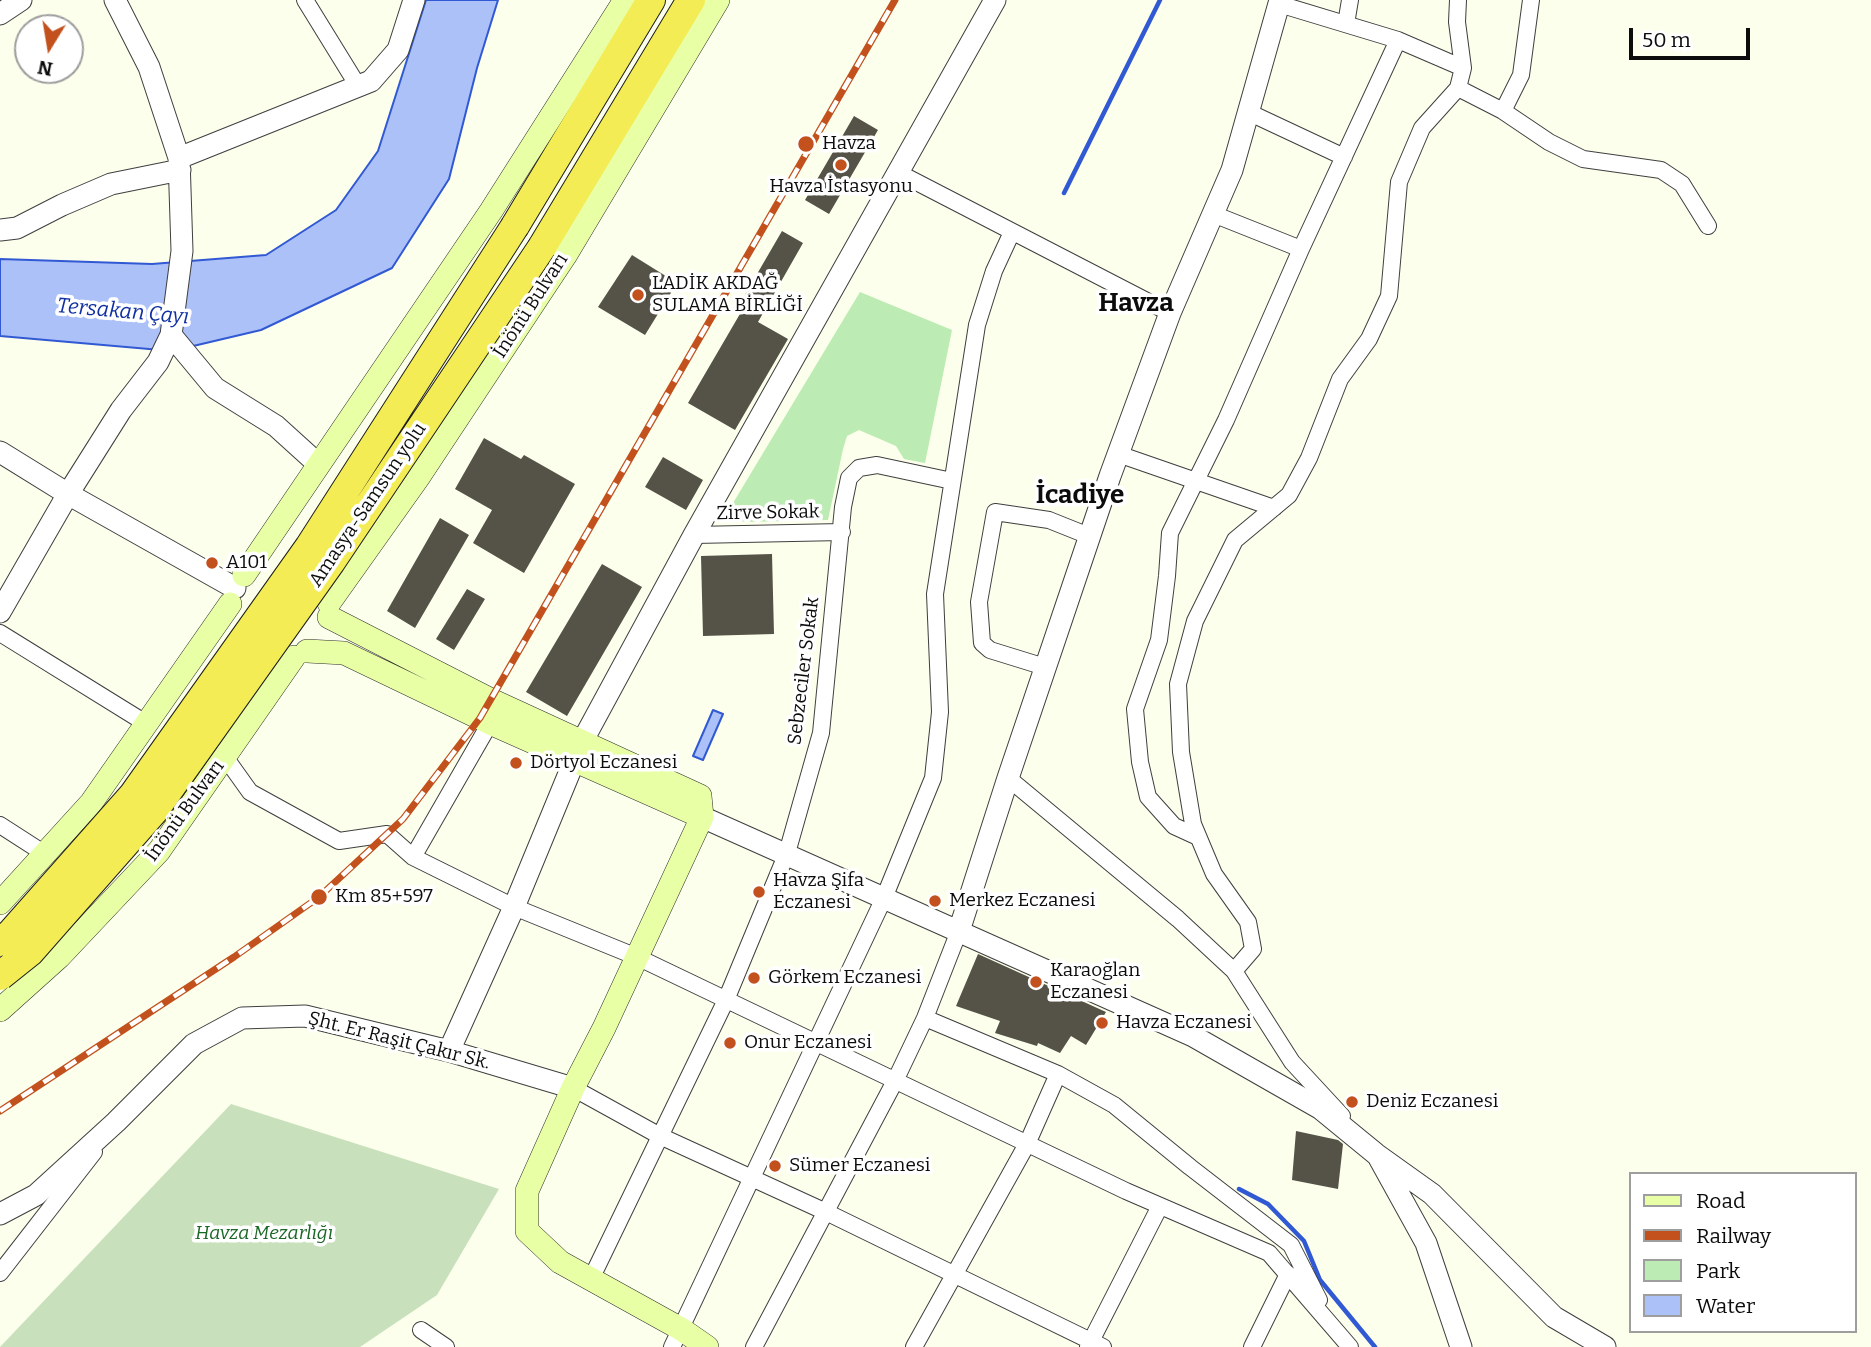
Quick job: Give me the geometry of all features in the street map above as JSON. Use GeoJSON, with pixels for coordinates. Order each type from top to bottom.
{"type":"FeatureCollection","features":[{"type":"Feature","properties":{"kind":"highway","name":"Amasya-Samsun yolu"},"geometry":{"type":"LineString","coordinates":[[0,942],[11,933],[133,795],[309,547],[515,226],[652,0]]}},
{"type":"Feature","properties":{"kind":"highway","name":"Amasya-Samsun yolu"},"geometry":{"type":"LineString","coordinates":[[0,976],[30,953],[153,811],[331,562],[542,247],[691,0]]}},
{"type":"Feature","properties":{"kind":"main road"},"geometry":{"type":"LineString","coordinates":[[0,903],[91,803],[147,724],[491,211],[625,0]]}},
{"type":"Feature","properties":{"kind":"main road","name":"İnönü Bulvarı"},"geometry":{"type":"LineString","coordinates":[[329,610],[565,256],[718,0]]}},
{"type":"Feature","properties":{"kind":"main road"},"geometry":{"type":"LineString","coordinates":[[300,654],[321,636],[329,610],[324,588],[315,576],[295,564],[272,561],[257,566],[237,589],[231,620],[237,635],[248,648],[262,656],[278,659],[300,654],[344,653],[490,723],[578,752],[701,807],[637,957],[573,1088],[527,1191],[527,1231],[560,1262],[591,1279],[676,1338],[707,1347]]}},
{"type":"Feature","properties":{"kind":"main road"},"geometry":{"type":"LineString","coordinates":[[329,610],[578,752]]}},
{"type":"Feature","properties":{"kind":"main road","name":"İnönü Bulvarı"},"geometry":{"type":"LineString","coordinates":[[0,1010],[60,957],[159,851],[300,654]]}},
{"type":"Feature","properties":{"kind":"street"},"geometry":{"type":"LineString","coordinates":[[0,14],[21,0]]}},
{"type":"Feature","properties":{"kind":"street"},"geometry":{"type":"LineString","coordinates":[[0,612],[68,494],[121,410],[158,362],[171,335],[182,251],[180,164],[149,67],[116,0]]}},
{"type":"Feature","properties":{"kind":"street"},"geometry":{"type":"LineString","coordinates":[[305,0],[358,86]]}},
{"type":"Feature","properties":{"kind":"street"},"geometry":{"type":"LineString","coordinates":[[0,230],[17,228],[111,184],[180,164],[371,81],[398,50],[414,0]]}},
{"type":"Feature","properties":{"kind":"street"},"geometry":{"type":"LineString","coordinates":[[449,1052],[514,907],[578,752],[694,535],[995,0]]}},
{"type":"Feature","properties":{"kind":"street"},"geometry":{"type":"LineString","coordinates":[[1346,24],[1350,0]]}},
{"type":"Feature","properties":{"kind":"street"},"geometry":{"type":"LineString","coordinates":[[1234,971],[1253,949],[1248,922],[1214,874],[1193,824],[1181,752],[1178,684],[1195,621],[1235,540],[1289,495],[1309,458],[1340,379],[1369,339],[1389,296],[1399,182],[1422,128],[1458,88],[1463,68],[1457,22],[1458,0]]}},
{"type":"Feature","properties":{"kind":"street"},"geometry":{"type":"LineString","coordinates":[[1503,111],[1521,75],[1531,0]]}},
{"type":"Feature","properties":{"kind":"street"},"geometry":{"type":"LineString","coordinates":[[754,1347],[895,1081],[925,1017],[959,932],[1008,778],[1118,454],[1170,313],[1231,170],[1280,2],[1398,40],[1463,68]]}},
{"type":"Feature","properties":{"kind":"street"},"geometry":{"type":"LineString","coordinates":[[1198,837],[1174,826],[1149,797],[1140,762],[1135,709],[1159,640],[1170,533],[1226,420],[1301,249],[1398,40]]}},
{"type":"Feature","properties":{"kind":"street"},"geometry":{"type":"LineString","coordinates":[[1458,88],[1503,111],[1549,142],[1583,159],[1661,170],[1682,184],[1708,226]]}},
{"type":"Feature","properties":{"kind":"street"},"geometry":{"type":"LineString","coordinates":[[1248,112],[1345,156]]}},
{"type":"Feature","properties":{"kind":"street"},"geometry":{"type":"LineString","coordinates":[[899,173],[1170,313]]}},
{"type":"Feature","properties":{"kind":"street"},"geometry":{"type":"LineString","coordinates":[[1213,214],[1301,249]]}},
{"type":"Feature","properties":{"kind":"street"},"geometry":{"type":"LineString","coordinates":[[676,1338],[884,898],[933,778],[940,712],[935,593],[977,325],[994,271],[1012,232]]}},
{"type":"Feature","properties":{"kind":"street"},"geometry":{"type":"LineString","coordinates":[[171,335],[215,388],[276,426],[319,465]]}},
{"type":"Feature","properties":{"kind":"street"},"geometry":{"type":"LineString","coordinates":[[0,452],[68,494],[237,589]]}},
{"type":"Feature","properties":{"kind":"street"},"geometry":{"type":"LineString","coordinates":[[1118,454],[1274,508]]}},
{"type":"Feature","properties":{"kind":"street","name":"Sebzeciler Sokak"},"geometry":{"type":"LineString","coordinates":[[591,1279],[726,1000],[787,853],[821,733],[843,507],[849,478],[859,468],[877,464],[952,481]]}},
{"type":"Feature","properties":{"kind":"street"},"geometry":{"type":"LineString","coordinates":[[1045,667],[990,650],[982,643],[979,602],[995,512],[1049,520],[1089,536]]}},
{"type":"Feature","properties":{"kind":"street","name":"Zirve Sokak"},"geometry":{"type":"LineString","coordinates":[[694,535],[842,532]]}},
{"type":"Feature","properties":{"kind":"street"},"geometry":{"type":"LineString","coordinates":[[0,632],[147,724]]}},
{"type":"Feature","properties":{"kind":"street"},"geometry":{"type":"LineString","coordinates":[[414,857],[490,723]]}},
{"type":"Feature","properties":{"kind":"street"},"geometry":{"type":"LineString","coordinates":[[225,757],[250,792],[340,841],[387,834],[414,857],[514,907],[637,957],[1027,1144],[1269,1253],[1350,1347]]}},
{"type":"Feature","properties":{"kind":"street"},"geometry":{"type":"LineString","coordinates":[[1008,778],[1178,919],[1234,971],[1292,1062],[1376,1154],[1426,1243],[1461,1347]]}},
{"type":"Feature","properties":{"kind":"street"},"geometry":{"type":"LineString","coordinates":[[701,807],[787,853],[1194,1036],[1321,1109],[1376,1154],[1432,1194],[1554,1317],[1605,1347]]}},
{"type":"Feature","properties":{"kind":"street"},"geometry":{"type":"LineString","coordinates":[[0,825],[45,854]]}},
{"type":"Feature","properties":{"kind":"street","name":"Şht. Er Raşit Çakır Sk."},"geometry":{"type":"LineString","coordinates":[[0,1214],[36,1195],[116,1122],[194,1044],[242,1018],[306,1016],[449,1052],[573,1088]]}},
{"type":"Feature","properties":{"kind":"street"},"geometry":{"type":"LineString","coordinates":[[925,1017],[1058,1074],[1114,1105],[1292,1245],[1331,1324]]}},
{"type":"Feature","properties":{"kind":"street"},"geometry":{"type":"LineString","coordinates":[[914,1347],[1027,1144],[1058,1074]]}},
{"type":"Feature","properties":{"kind":"street"},"geometry":{"type":"LineString","coordinates":[[573,1088],[660,1136],[825,1212],[1094,1345],[1160,1206]]}},
{"type":"Feature","properties":{"kind":"street"},"geometry":{"type":"LineString","coordinates":[[0,1273],[116,1122]]}},
{"type":"Feature","properties":{"kind":"street"},"geometry":{"type":"LineString","coordinates":[[1252,1347],[1287,1274]]}},
{"type":"Feature","properties":{"kind":"street"},"geometry":{"type":"LineString","coordinates":[[421,1330],[446,1347]]}},
{"type":"Feature","properties":{"kind":"green space"},"geometry":{"type":"Polygon","coordinates":[[[860,292],[952,330],[925,463],[904,459],[896,446],[859,430],[847,436],[828,520],[744,522],[727,513],[860,292]]]}},
{"type":"Feature","properties":{"kind":"green space","name":"Havza Mezarlığı"},"geometry":{"type":"Polygon","coordinates":[[[231,1104],[499,1189],[437,1295],[360,1347],[0,1347],[231,1104]]]}},
{"type":"Feature","properties":{"kind":"water","name":"Tersakan Çayı"},"geometry":{"type":"Polygon","coordinates":[[[426,0],[498,0],[477,68],[449,179],[392,268],[261,330],[172,351],[0,336],[0,259],[152,264],[266,255],[336,210],[378,151],[426,0]]]}},
{"type":"Feature","properties":{"kind":"water"},"geometry":{"type":"Polygon","coordinates":[[[713,710],[723,714],[703,760],[693,756],[713,710]]]}},
{"type":"Feature","properties":{"kind":"building","name":"Havza İstasyonu"},"geometry":{"type":"Polygon","coordinates":[[[854,116],[878,130],[829,214],[805,200],[854,116]]]}},
{"type":"Feature","properties":{"kind":"building"},"geometry":{"type":"Polygon","coordinates":[[[782,231],[803,243],[758,322],[788,339],[735,430],[688,403],[744,307],[739,305],[782,231]]]}},
{"type":"Feature","properties":{"kind":"building","name":"LADİK AKDAĞ SULAMA BİRLİĞİ"},"geometry":{"type":"Polygon","coordinates":[[[632,255],[677,283],[645,335],[598,307],[632,255]]]}},
{"type":"Feature","properties":{"kind":"building"},"geometry":{"type":"Polygon","coordinates":[[[484,438],[521,459],[524,455],[575,484],[524,573],[473,543],[492,510],[455,489],[484,438]]]}},
{"type":"Feature","properties":{"kind":"building"},"geometry":{"type":"Polygon","coordinates":[[[663,457],[703,480],[686,510],[645,487],[663,457]]]}},
{"type":"Feature","properties":{"kind":"building"},"geometry":{"type":"Polygon","coordinates":[[[440,518],[469,535],[415,628],[387,611],[440,518]]]}},
{"type":"Feature","properties":{"kind":"building"},"geometry":{"type":"Polygon","coordinates":[[[772,554],[774,634],[703,636],[701,556],[772,554]]]}},
{"type":"Feature","properties":{"kind":"building"},"geometry":{"type":"Polygon","coordinates":[[[602,564],[642,587],[567,716],[526,692],[602,564]]]}},
{"type":"Feature","properties":{"kind":"building"},"geometry":{"type":"Polygon","coordinates":[[[467,589],[485,599],[454,650],[436,639],[467,589]]]}},
{"type":"Feature","properties":{"kind":"building"},"geometry":{"type":"Polygon","coordinates":[[[978,954],[1106,1012],[1086,1045],[1071,1036],[1060,1053],[1038,1043],[1037,1046],[995,1033],[1000,1021],[956,1006],[978,954]]]}},
{"type":"Feature","properties":{"kind":"building"},"geometry":{"type":"Polygon","coordinates":[[[1296,1131],[1338,1140],[1343,1144],[1338,1189],[1292,1180],[1296,1131]]]}},
{"type":"Feature","properties":{"kind":"waterway"},"geometry":{"type":"LineString","coordinates":[[1064,193],[1160,0]]}},
{"type":"Feature","properties":{"kind":"waterway"},"geometry":{"type":"LineString","coordinates":[[1239,1189],[1268,1204],[1304,1241],[1320,1280],[1375,1347]]}},
{"type":"Feature","properties":{"kind":"railway"},"geometry":{"type":"LineString","coordinates":[[0,1111],[234,957],[319,897],[403,819],[480,718],[895,0]]}},
{"type":"Feature","properties":{"kind":"place","name":"Havza"},"geometry":{"type":"Point","coordinates":[806,144]}},
{"type":"Feature","properties":{"kind":"place","name":"Havza İstasyonu"},"geometry":{"type":"Point","coordinates":[841,165]}},
{"type":"Feature","properties":{"kind":"place","name":"LADİK AKDAĞ SULAMA BİRLİĞİ"},"geometry":{"type":"Point","coordinates":[638,295]}},
{"type":"Feature","properties":{"kind":"place","name":"A101"},"geometry":{"type":"Point","coordinates":[212,563]}},
{"type":"Feature","properties":{"kind":"place","name":"Dörtyol Eczanesi"},"geometry":{"type":"Point","coordinates":[516,763]}},
{"type":"Feature","properties":{"kind":"place","name":"Havza Şifa Eczanesi"},"geometry":{"type":"Point","coordinates":[759,892]}},
{"type":"Feature","properties":{"kind":"place","name":"Km 85+597"},"geometry":{"type":"Point","coordinates":[319,897]}},
{"type":"Feature","properties":{"kind":"place","name":"Merkez Eczanesi"},"geometry":{"type":"Point","coordinates":[935,901]}},
{"type":"Feature","properties":{"kind":"place","name":"Görkem Eczanesi"},"geometry":{"type":"Point","coordinates":[754,978]}},
{"type":"Feature","properties":{"kind":"place","name":"Karaoğlan Eczanesi"},"geometry":{"type":"Point","coordinates":[1036,982]}},
{"type":"Feature","properties":{"kind":"place","name":"Havza Eczanesi"},"geometry":{"type":"Point","coordinates":[1102,1023]}},
{"type":"Feature","properties":{"kind":"place","name":"Onur Eczanesi"},"geometry":{"type":"Point","coordinates":[730,1043]}},
{"type":"Feature","properties":{"kind":"place","name":"Deniz Eczanesi"},"geometry":{"type":"Point","coordinates":[1352,1102]}},
{"type":"Feature","properties":{"kind":"place","name":"Sümer Eczanesi"},"geometry":{"type":"Point","coordinates":[775,1166]}},
{"type":"Feature","properties":{"kind":"district","name":"Havza"},"geometry":{"type":"Point","coordinates":[1136,304]}},
{"type":"Feature","properties":{"kind":"district","name":"İcadiye"},"geometry":{"type":"Point","coordinates":[1080,496]}}]}
